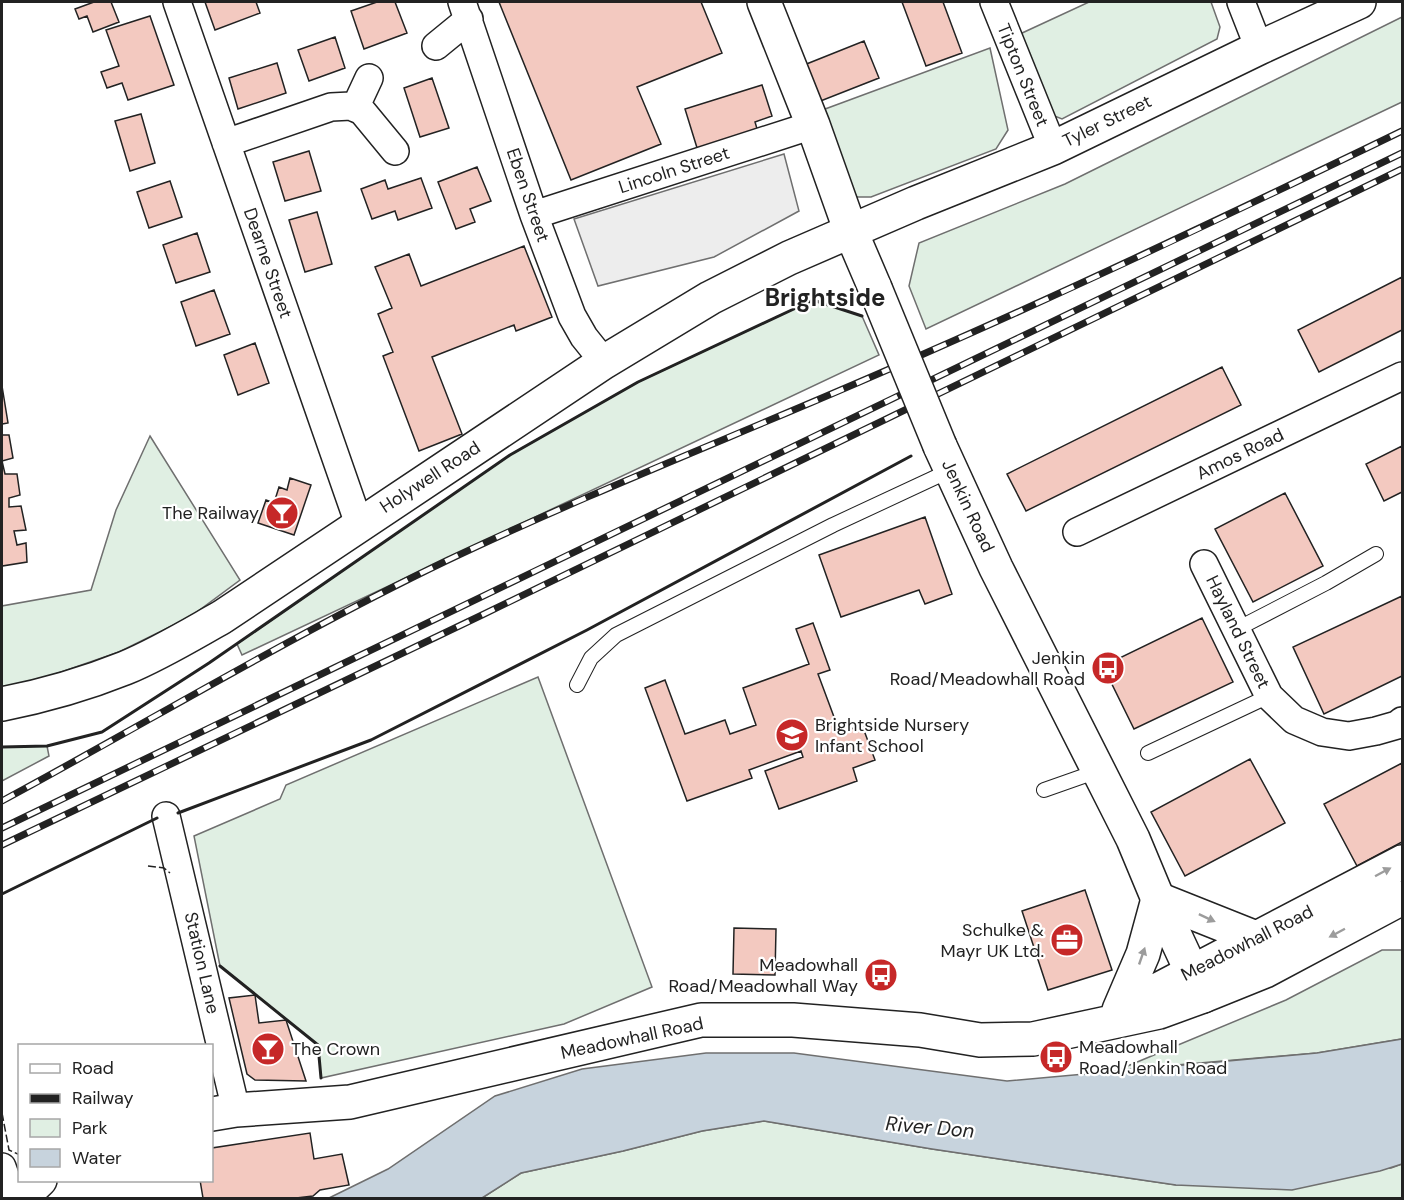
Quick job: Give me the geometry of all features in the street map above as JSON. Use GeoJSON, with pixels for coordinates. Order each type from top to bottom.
{"type":"FeatureCollection","features":[{"type":"Feature","properties":{"kind":"main road","name":"Jenkin Road"},"geometry":{"type":"LineString","coordinates":[[764,2],[813,125],[851,232],[946,458],[996,568],[1133,839],[1197,984]]}},
{"type":"Feature","properties":{"kind":"main road","name":"Tyler Street"},"geometry":{"type":"LineString","coordinates":[[851,232],[916,203],[1053,148],[1258,48],[1359,2]]}},
{"type":"Feature","properties":{"kind":"main road","name":"Holywell Road"},"geometry":{"type":"LineString","coordinates":[[2,704],[65,688],[124,668],[173,645],[222,617],[604,362],[710,298],[789,258],[851,232]]}},
{"type":"Feature","properties":{"kind":"main road","name":"Meadowhall Road"},"geometry":{"type":"LineString","coordinates":[[224,1112],[350,1102],[701,1020],[805,1021],[920,1030],[980,1040],[1033,1039],[1105,1017],[1159,1012],[1256,938],[1402,862]]}},
{"type":"Feature","properties":{"kind":"main road"},"geometry":{"type":"LineString","coordinates":[[1105,1017],[1143,954],[1158,899],[1256,938]]}},
{"type":"Feature","properties":{"kind":"main road","name":"Meadowhall Road"},"geometry":{"type":"LineString","coordinates":[[1197,984],[1264,971],[1398,904]]}},
{"type":"Feature","properties":{"kind":"main road"},"geometry":{"type":"LineString","coordinates":[[21,1198],[38,1182]]}},
{"type":"Feature","properties":{"kind":"street","name":"Dearne Street"},"geometry":{"type":"LineString","coordinates":[[177,2],[359,524]]}},
{"type":"Feature","properties":{"kind":"street","name":"Tipton Street"},"geometry":{"type":"LineString","coordinates":[[994,2],[1053,148]]}},
{"type":"Feature","properties":{"kind":"street"},"geometry":{"type":"LineString","coordinates":[[1241,2],[1258,48]]}},
{"type":"Feature","properties":{"kind":"street","name":"Eben Street"},"geometry":{"type":"LineString","coordinates":[[436,46],[466,10]]}},
{"type":"Feature","properties":{"kind":"street","name":"Eben Street"},"geometry":{"type":"LineString","coordinates":[[466,10],[534,215],[572,316],[584,337],[604,362]]}},
{"type":"Feature","properties":{"kind":"street"},"geometry":{"type":"LineString","coordinates":[[355,108],[369,78]]}},
{"type":"Feature","properties":{"kind":"street"},"geometry":{"type":"LineString","coordinates":[[226,143],[331,107],[351,106],[362,111],[395,152]]}},
{"type":"Feature","properties":{"kind":"street","name":"Lincoln Street"},"geometry":{"type":"LineString","coordinates":[[534,215],[638,190],[813,125]]}},
{"type":"Feature","properties":{"kind":"street","name":"Amos Road"},"geometry":{"type":"LineString","coordinates":[[1077,532],[1402,376]]}},
{"type":"Feature","properties":{"kind":"street","name":"Hayland Street"},"geometry":{"type":"LineString","coordinates":[[1204,564],[1269,696],[1294,720],[1322,732],[1349,736],[1376,731],[1397,725],[1402,721]]}},
{"type":"Feature","properties":{"kind":"street","name":"Station Lane"},"geometry":{"type":"LineString","coordinates":[[166,816],[211,1044]]}},
{"type":"Feature","properties":{"kind":"street","name":"Station Lane"},"geometry":{"type":"LineString","coordinates":[[213,1056],[224,1112]]}},
{"type":"Feature","properties":{"kind":"street"},"geometry":{"type":"LineString","coordinates":[[2,1167],[14,1198]]}},
{"type":"Feature","properties":{"kind":"lane"},"geometry":{"type":"LineString","coordinates":[[577,685],[591,658],[616,635],[833,525],[946,458]]}},
{"type":"Feature","properties":{"kind":"lane"},"geometry":{"type":"LineString","coordinates":[[1235,630],[1326,584],[1376,554]]}},
{"type":"Feature","properties":{"kind":"lane"},"geometry":{"type":"LineString","coordinates":[[1148,753],[1269,696]]}},
{"type":"Feature","properties":{"kind":"lane"},"geometry":{"type":"LineString","coordinates":[[1044,790],[1098,771]]}},
{"type":"Feature","properties":{"kind":"green space"},"geometry":{"type":"Polygon","coordinates":[[[1089,2],[1211,2],[1220,27],[1217,39],[1062,119],[1052,115],[1020,34],[1089,2]]]}},
{"type":"Feature","properties":{"kind":"green space"},"geometry":{"type":"Polygon","coordinates":[[[1402,17],[1402,102],[926,329],[909,286],[919,243],[1065,184],[1402,17]]]}},
{"type":"Feature","properties":{"kind":"green space"},"geometry":{"type":"Polygon","coordinates":[[[990,48],[1008,130],[996,149],[871,197],[857,197],[847,181],[817,112],[990,48]]]}},
{"type":"Feature","properties":{"kind":"green space"},"geometry":{"type":"Polygon","coordinates":[[[813,300],[862,316],[879,355],[242,655],[237,644],[510,455],[638,382],[813,300]]]}},
{"type":"Feature","properties":{"kind":"green space"},"geometry":{"type":"Polygon","coordinates":[[[150,436],[240,580],[190,617],[119,652],[15,688],[2,686],[2,606],[91,590],[116,510],[150,436]]]}},
{"type":"Feature","properties":{"kind":"green space"},"geometry":{"type":"Polygon","coordinates":[[[538,677],[652,987],[564,1024],[321,1078],[318,1045],[220,966],[194,836],[280,799],[286,785],[538,677]]]}},
{"type":"Feature","properties":{"kind":"green space"},"geometry":{"type":"Polygon","coordinates":[[[47,746],[49,756],[2,781],[2,747],[47,746]]]}},
{"type":"Feature","properties":{"kind":"green space"},"geometry":{"type":"Polygon","coordinates":[[[1382,950],[1402,950],[1402,1039],[1317,1053],[1118,1070],[1286,1000],[1382,950]]]}},
{"type":"Feature","properties":{"kind":"green space"},"geometry":{"type":"Polygon","coordinates":[[[764,1121],[932,1149],[1176,1185],[1391,1168],[1402,1164],[1402,1198],[482,1198],[521,1173],[702,1131],[764,1121]]]}},
{"type":"Feature","properties":{"kind":"shaded area"},"geometry":{"type":"Polygon","coordinates":[[[784,154],[799,211],[714,257],[598,286],[574,219],[784,154]]]}},
{"type":"Feature","properties":{"kind":"water","name":"River Don"},"geometry":{"type":"Polygon","coordinates":[[[1402,1039],[1402,1164],[1292,1190],[1176,1185],[932,1149],[764,1121],[702,1131],[521,1173],[482,1198],[329,1198],[388,1169],[495,1096],[582,1069],[706,1053],[794,1053],[1007,1081],[1317,1053],[1402,1039]]]}},
{"type":"Feature","properties":{"kind":"building"},"geometry":{"type":"Polygon","coordinates":[[[94,2],[111,2],[119,22],[93,32],[87,16],[79,19],[75,9],[94,2]]]}},
{"type":"Feature","properties":{"kind":"building"},"geometry":{"type":"Polygon","coordinates":[[[205,2],[256,2],[260,13],[215,30],[205,2]]]}},
{"type":"Feature","properties":{"kind":"building"},"geometry":{"type":"Polygon","coordinates":[[[377,2],[395,2],[407,33],[364,49],[351,11],[377,2]]]}},
{"type":"Feature","properties":{"kind":"building"},"geometry":{"type":"Polygon","coordinates":[[[499,2],[701,2],[722,53],[637,87],[661,144],[571,180],[499,2]]]}},
{"type":"Feature","properties":{"kind":"building"},"geometry":{"type":"Polygon","coordinates":[[[902,2],[943,2],[962,53],[926,66],[902,2]]]}},
{"type":"Feature","properties":{"kind":"building"},"geometry":{"type":"Polygon","coordinates":[[[150,16],[174,85],[128,100],[122,83],[107,88],[101,72],[119,66],[106,30],[150,16]]]}},
{"type":"Feature","properties":{"kind":"building"},"geometry":{"type":"Polygon","coordinates":[[[335,37],[345,68],[309,81],[298,50],[335,37]]]}},
{"type":"Feature","properties":{"kind":"building"},"geometry":{"type":"Polygon","coordinates":[[[864,41],[879,78],[818,102],[804,65],[864,41]]]}},
{"type":"Feature","properties":{"kind":"building"},"geometry":{"type":"Polygon","coordinates":[[[277,63],[286,93],[238,109],[229,78],[277,63]]]}},
{"type":"Feature","properties":{"kind":"building"},"geometry":{"type":"Polygon","coordinates":[[[432,78],[449,128],[420,137],[404,88],[432,78]]]}},
{"type":"Feature","properties":{"kind":"building"},"geometry":{"type":"Polygon","coordinates":[[[762,85],[772,116],[755,122],[758,132],[698,151],[685,109],[762,85]]]}},
{"type":"Feature","properties":{"kind":"building"},"geometry":{"type":"Polygon","coordinates":[[[141,114],[155,163],[130,171],[115,121],[141,114]]]}},
{"type":"Feature","properties":{"kind":"building"},"geometry":{"type":"Polygon","coordinates":[[[309,151],[321,191],[285,201],[273,162],[309,151]]]}},
{"type":"Feature","properties":{"kind":"building"},"geometry":{"type":"Polygon","coordinates":[[[477,167],[491,201],[470,209],[475,222],[456,229],[438,182],[477,167]]]}},
{"type":"Feature","properties":{"kind":"building"},"geometry":{"type":"Polygon","coordinates":[[[421,178],[432,208],[398,220],[395,211],[372,219],[361,189],[385,180],[388,189],[421,178]]]}},
{"type":"Feature","properties":{"kind":"building"},"geometry":{"type":"Polygon","coordinates":[[[170,181],[182,217],[149,228],[137,192],[170,181]]]}},
{"type":"Feature","properties":{"kind":"building"},"geometry":{"type":"Polygon","coordinates":[[[317,212],[332,264],[305,272],[289,220],[317,212]]]}},
{"type":"Feature","properties":{"kind":"building"},"geometry":{"type":"Polygon","coordinates":[[[197,233],[210,272],[176,283],[163,245],[197,233]]]}},
{"type":"Feature","properties":{"kind":"building"},"geometry":{"type":"Polygon","coordinates":[[[524,246],[552,317],[516,331],[514,325],[432,357],[462,434],[419,451],[383,356],[393,352],[378,314],[392,308],[375,267],[409,254],[421,286],[524,246]]]}},
{"type":"Feature","properties":{"kind":"building"},"geometry":{"type":"Polygon","coordinates":[[[1402,277],[1402,330],[1319,372],[1298,330],[1402,277]]]}},
{"type":"Feature","properties":{"kind":"building"},"geometry":{"type":"Polygon","coordinates":[[[214,290],[230,334],[196,346],[181,302],[214,290]]]}},
{"type":"Feature","properties":{"kind":"building"},"geometry":{"type":"Polygon","coordinates":[[[255,343],[269,383],[238,395],[224,355],[255,343]]]}},
{"type":"Feature","properties":{"kind":"building"},"geometry":{"type":"Polygon","coordinates":[[[1222,367],[1241,405],[1026,511],[1007,474],[1222,367]]]}},
{"type":"Feature","properties":{"kind":"building"},"geometry":{"type":"Polygon","coordinates":[[[2,386],[8,423],[2,424],[2,386]]]}},
{"type":"Feature","properties":{"kind":"building"},"geometry":{"type":"Polygon","coordinates":[[[2,435],[9,435],[13,458],[2,461],[2,435]]]}},
{"type":"Feature","properties":{"kind":"building"},"geometry":{"type":"Polygon","coordinates":[[[1402,446],[1402,492],[1384,501],[1366,464],[1402,446]]]}},
{"type":"Feature","properties":{"kind":"building"},"geometry":{"type":"Polygon","coordinates":[[[2,461],[5,474],[17,474],[20,495],[9,498],[9,507],[21,506],[26,530],[14,531],[17,545],[26,543],[27,562],[2,566],[2,461]]]}},
{"type":"Feature","properties":{"kind":"building","name":"The Railway"},"geometry":{"type":"Polygon","coordinates":[[[290,478],[311,485],[294,535],[258,523],[266,500],[274,503],[279,487],[287,490],[290,478]]]}},
{"type":"Feature","properties":{"kind":"building"},"geometry":{"type":"Polygon","coordinates":[[[1285,493],[1323,566],[1253,602],[1215,529],[1285,493]]]}},
{"type":"Feature","properties":{"kind":"building"},"geometry":{"type":"Polygon","coordinates":[[[925,517],[952,594],[925,604],[919,590],[841,617],[819,555],[925,517]]]}},
{"type":"Feature","properties":{"kind":"building"},"geometry":{"type":"Polygon","coordinates":[[[1402,596],[1402,676],[1324,714],[1293,647],[1402,596]]]}},
{"type":"Feature","properties":{"kind":"building"},"geometry":{"type":"Polygon","coordinates":[[[1202,618],[1233,682],[1134,729],[1103,666],[1202,618]]]}},
{"type":"Feature","properties":{"kind":"building"},"geometry":{"type":"Polygon","coordinates":[[[813,623],[830,670],[818,674],[840,733],[862,725],[875,760],[853,768],[857,781],[779,809],[765,771],[803,757],[801,751],[749,770],[752,778],[687,801],[645,688],[665,680],[685,734],[725,720],[730,734],[756,725],[743,688],[809,664],[796,629],[813,623]]]}},
{"type":"Feature","properties":{"kind":"building"},"geometry":{"type":"Polygon","coordinates":[[[1250,759],[1285,823],[1185,876],[1151,812],[1250,759]]]}},
{"type":"Feature","properties":{"kind":"building"},"geometry":{"type":"Polygon","coordinates":[[[1402,763],[1402,842],[1357,866],[1324,804],[1402,763]]]}},
{"type":"Feature","properties":{"kind":"building","name":"Schulke & Mayr UK Ltd."},"geometry":{"type":"Polygon","coordinates":[[[1085,890],[1112,970],[1048,990],[1022,911],[1085,890]]]}},
{"type":"Feature","properties":{"kind":"building"},"geometry":{"type":"Polygon","coordinates":[[[734,928],[776,929],[775,975],[733,974],[734,928]]]}},
{"type":"Feature","properties":{"kind":"building","name":"The Crown"},"geometry":{"type":"Polygon","coordinates":[[[255,995],[259,1023],[286,1020],[306,1081],[255,1080],[247,1074],[229,998],[255,995]]]}},
{"type":"Feature","properties":{"kind":"building"},"geometry":{"type":"Polygon","coordinates":[[[310,1133],[314,1159],[342,1154],[349,1185],[320,1190],[313,1196],[296,1198],[203,1198],[200,1182],[213,1182],[213,1148],[310,1133]]]}},
{"type":"Feature","properties":{"kind":"railway"},"geometry":{"type":"LineString","coordinates":[[2,801],[279,647],[448,560],[507,532],[988,326],[1402,131]]}},
{"type":"Feature","properties":{"kind":"railway"},"geometry":{"type":"LineString","coordinates":[[2,828],[1402,153]]}},
{"type":"Feature","properties":{"kind":"railway"},"geometry":{"type":"LineString","coordinates":[[2,845],[1402,169]]}},
{"type":"Feature","properties":{"kind":"fence"},"geometry":{"type":"LineString","coordinates":[[148,866],[164,868],[170,873]]}},
{"type":"Feature","properties":{"kind":"fence"},"geometry":{"type":"LineString","coordinates":[[2,1113],[9,1150],[18,1154]]}},
{"type":"Feature","properties":{"kind":"wall"},"geometry":{"type":"LineString","coordinates":[[2,747],[47,746],[102,732],[209,663],[510,455],[638,382],[813,300],[862,316]]}},
{"type":"Feature","properties":{"kind":"wall"},"geometry":{"type":"LineString","coordinates":[[178,813],[371,740],[587,630],[911,456]]}},
{"type":"Feature","properties":{"kind":"wall"},"geometry":{"type":"LineString","coordinates":[[2,894],[157,818]]}},
{"type":"Feature","properties":{"kind":"wall"},"geometry":{"type":"LineString","coordinates":[[220,966],[318,1045],[321,1078]]}},
{"type":"Feature","properties":{"kind":"place","name":"The Railway"},"geometry":{"type":"Point","coordinates":[282,513]}},
{"type":"Feature","properties":{"kind":"place","name":"Jenkin Road/Meadowhall Road"},"geometry":{"type":"Point","coordinates":[1108,668]}},
{"type":"Feature","properties":{"kind":"place","name":"Brightside Nursery Infant School"},"geometry":{"type":"Point","coordinates":[792,735]}},
{"type":"Feature","properties":{"kind":"place","name":"Schulke & Mayr UK Ltd."},"geometry":{"type":"Point","coordinates":[1067,940]}},
{"type":"Feature","properties":{"kind":"place","name":"Meadowhall Road/Meadowhall Way"},"geometry":{"type":"Point","coordinates":[881,975]}},
{"type":"Feature","properties":{"kind":"place","name":"The Crown"},"geometry":{"type":"Point","coordinates":[268,1049]}},
{"type":"Feature","properties":{"kind":"place","name":"Meadowhall Road/Jenkin Road"},"geometry":{"type":"Point","coordinates":[1056,1057]}},
{"type":"Feature","properties":{"kind":"district","name":"Brightside"},"geometry":{"type":"Point","coordinates":[825,298]}}]}
